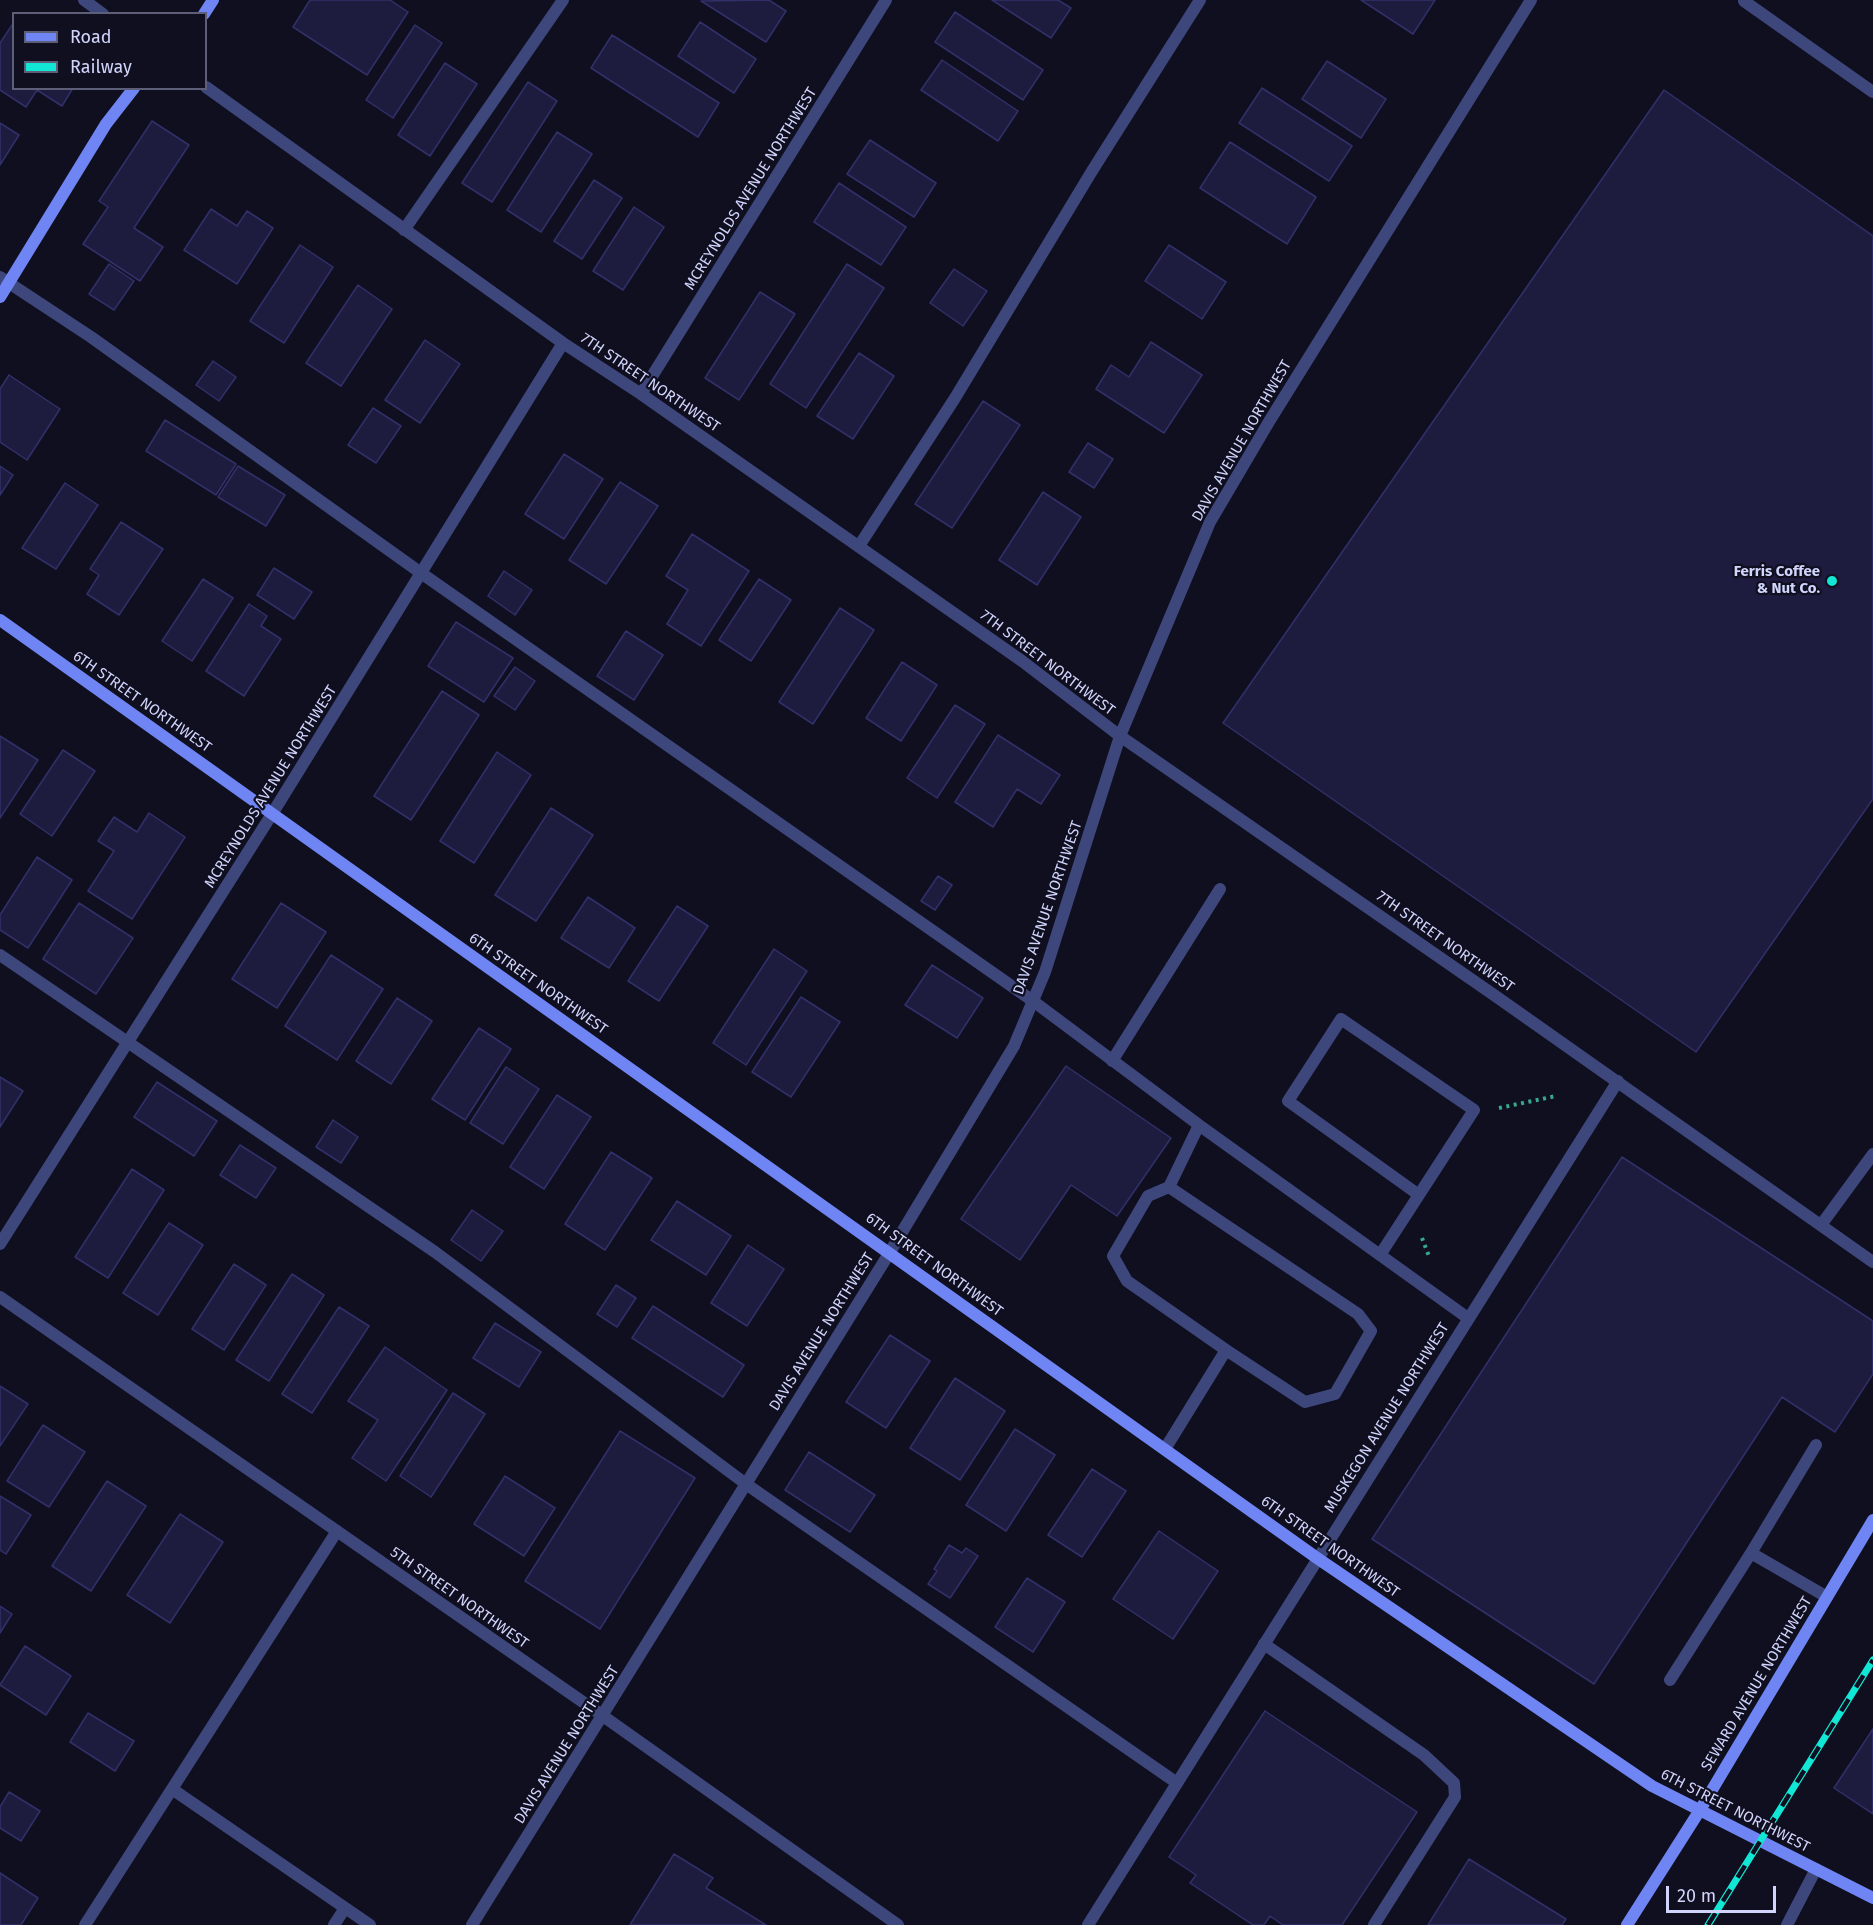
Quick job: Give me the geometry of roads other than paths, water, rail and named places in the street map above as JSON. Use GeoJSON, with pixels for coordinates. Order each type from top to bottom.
{"type":"FeatureCollection","features":[{"type":"Feature","properties":{"kind":"street"},"geometry":{"type":"LineString","coordinates":[[84,0],[100,12]]}},
{"type":"Feature","properties":{"kind":"street"},"geometry":{"type":"LineString","coordinates":[[404,230],[563,0]]}},
{"type":"Feature","properties":{"kind":"street","name":"MCREYNOLDS AVENUE NORTHWEST"},"geometry":{"type":"LineString","coordinates":[[641,394],[886,0]]}},
{"type":"Feature","properties":{"kind":"street"},"geometry":{"type":"LineString","coordinates":[[859,546],[955,398],[1092,171],[1200,0]]}},
{"type":"Feature","properties":{"kind":"street","name":"DAVIS AVENUE NORTHWEST"},"geometry":{"type":"LineString","coordinates":[[472,1925],[890,1252],[1014,1046],[1045,972],[1119,736],[1210,522],[1531,0]]}},
{"type":"Feature","properties":{"kind":"street"},"geometry":{"type":"LineString","coordinates":[[1744,1],[1873,92]]}},
{"type":"Feature","properties":{"kind":"street","name":"7TH STREET NORTHWEST"},"geometry":{"type":"LineString","coordinates":[[207,88],[563,343],[641,394],[1022,661],[1119,736],[1618,1081],[1873,1262]]}},
{"type":"Feature","properties":{"kind":"street"},"geometry":{"type":"LineString","coordinates":[[0,297],[4,280],[106,124],[132,90]]}},
{"type":"Feature","properties":{"kind":"street"},"geometry":{"type":"LineString","coordinates":[[4,280],[91,337],[421,573],[1033,1001],[1199,1125],[1468,1318]]}},
{"type":"Feature","properties":{"kind":"street","name":"MCREYNOLDS AVENUE NORTHWEST"},"geometry":{"type":"LineString","coordinates":[[0,1244],[272,814],[563,343]]}},
{"type":"Feature","properties":{"kind":"street","name":"6TH STREET NORTHWEST"},"geometry":{"type":"LineString","coordinates":[[0,620],[1317,1558],[1652,1786],[1873,1898]]}},
{"type":"Feature","properties":{"kind":"street"},"geometry":{"type":"LineString","coordinates":[[1112,1061],[1220,889]]}},
{"type":"Feature","properties":{"kind":"street"},"geometry":{"type":"LineString","coordinates":[[0,955],[435,1252],[746,1484],[1177,1783]]}},
{"type":"Feature","properties":{"kind":"street"},"geometry":{"type":"LineString","coordinates":[[1380,1255],[1410,1207],[1419,1195],[1474,1110],[1341,1019],[1288,1101],[1419,1195]]}},
{"type":"Feature","properties":{"kind":"street","name":"MUSKEGON AVENUE NORTHWEST"},"geometry":{"type":"LineString","coordinates":[[1088,1925],[1618,1081]]}},
{"type":"Feature","properties":{"kind":"street"},"geometry":{"type":"LineString","coordinates":[[1169,1187],[1358,1314],[1371,1331],[1335,1394],[1305,1402],[1127,1281],[1113,1256],[1148,1196],[1169,1187],[1199,1125]]}},
{"type":"Feature","properties":{"kind":"street"},"geometry":{"type":"LineString","coordinates":[[1821,1225],[1873,1154]]}},
{"type":"Feature","properties":{"kind":"street","name":"5TH STREET NORTHWEST"},"geometry":{"type":"LineString","coordinates":[[0,1297],[603,1716],[898,1925]]}},
{"type":"Feature","properties":{"kind":"street"},"geometry":{"type":"LineString","coordinates":[[1165,1449],[1226,1350]]}},
{"type":"Feature","properties":{"kind":"street"},"geometry":{"type":"LineString","coordinates":[[1670,1680],[1816,1446]]}},
{"type":"Feature","properties":{"kind":"street","name":"SEWARD AVENUE NORTHWEST"},"geometry":{"type":"LineString","coordinates":[[1628,1925],[1700,1810],[1873,1520]]}},
{"type":"Feature","properties":{"kind":"street"},"geometry":{"type":"LineString","coordinates":[[85,1925],[337,1531]]}},
{"type":"Feature","properties":{"kind":"street"},"geometry":{"type":"LineString","coordinates":[[1751,1553],[1827,1597]]}},
{"type":"Feature","properties":{"kind":"street"},"geometry":{"type":"LineString","coordinates":[[1264,1644],[1424,1755],[1454,1783],[1455,1797],[1374,1925]]}},
{"type":"Feature","properties":{"kind":"street"},"geometry":{"type":"LineString","coordinates":[[172,1789],[370,1925]]}},
{"type":"Feature","properties":{"kind":"street"},"geometry":{"type":"LineString","coordinates":[[1787,1925],[1816,1869]]}},
{"type":"Feature","properties":{"kind":"street"},"geometry":{"type":"LineString","coordinates":[[334,1925],[345,1908]]}},
{"type":"Feature","properties":{"kind":"railway"},"geometry":{"type":"LineString","coordinates":[[1708,1925],[1873,1660]]}},
{"type":"Feature","properties":{"kind":"place","name":"Ferris Coffee & Nut Co."},"geometry":{"type":"Point","coordinates":[1832,581]}}]}
